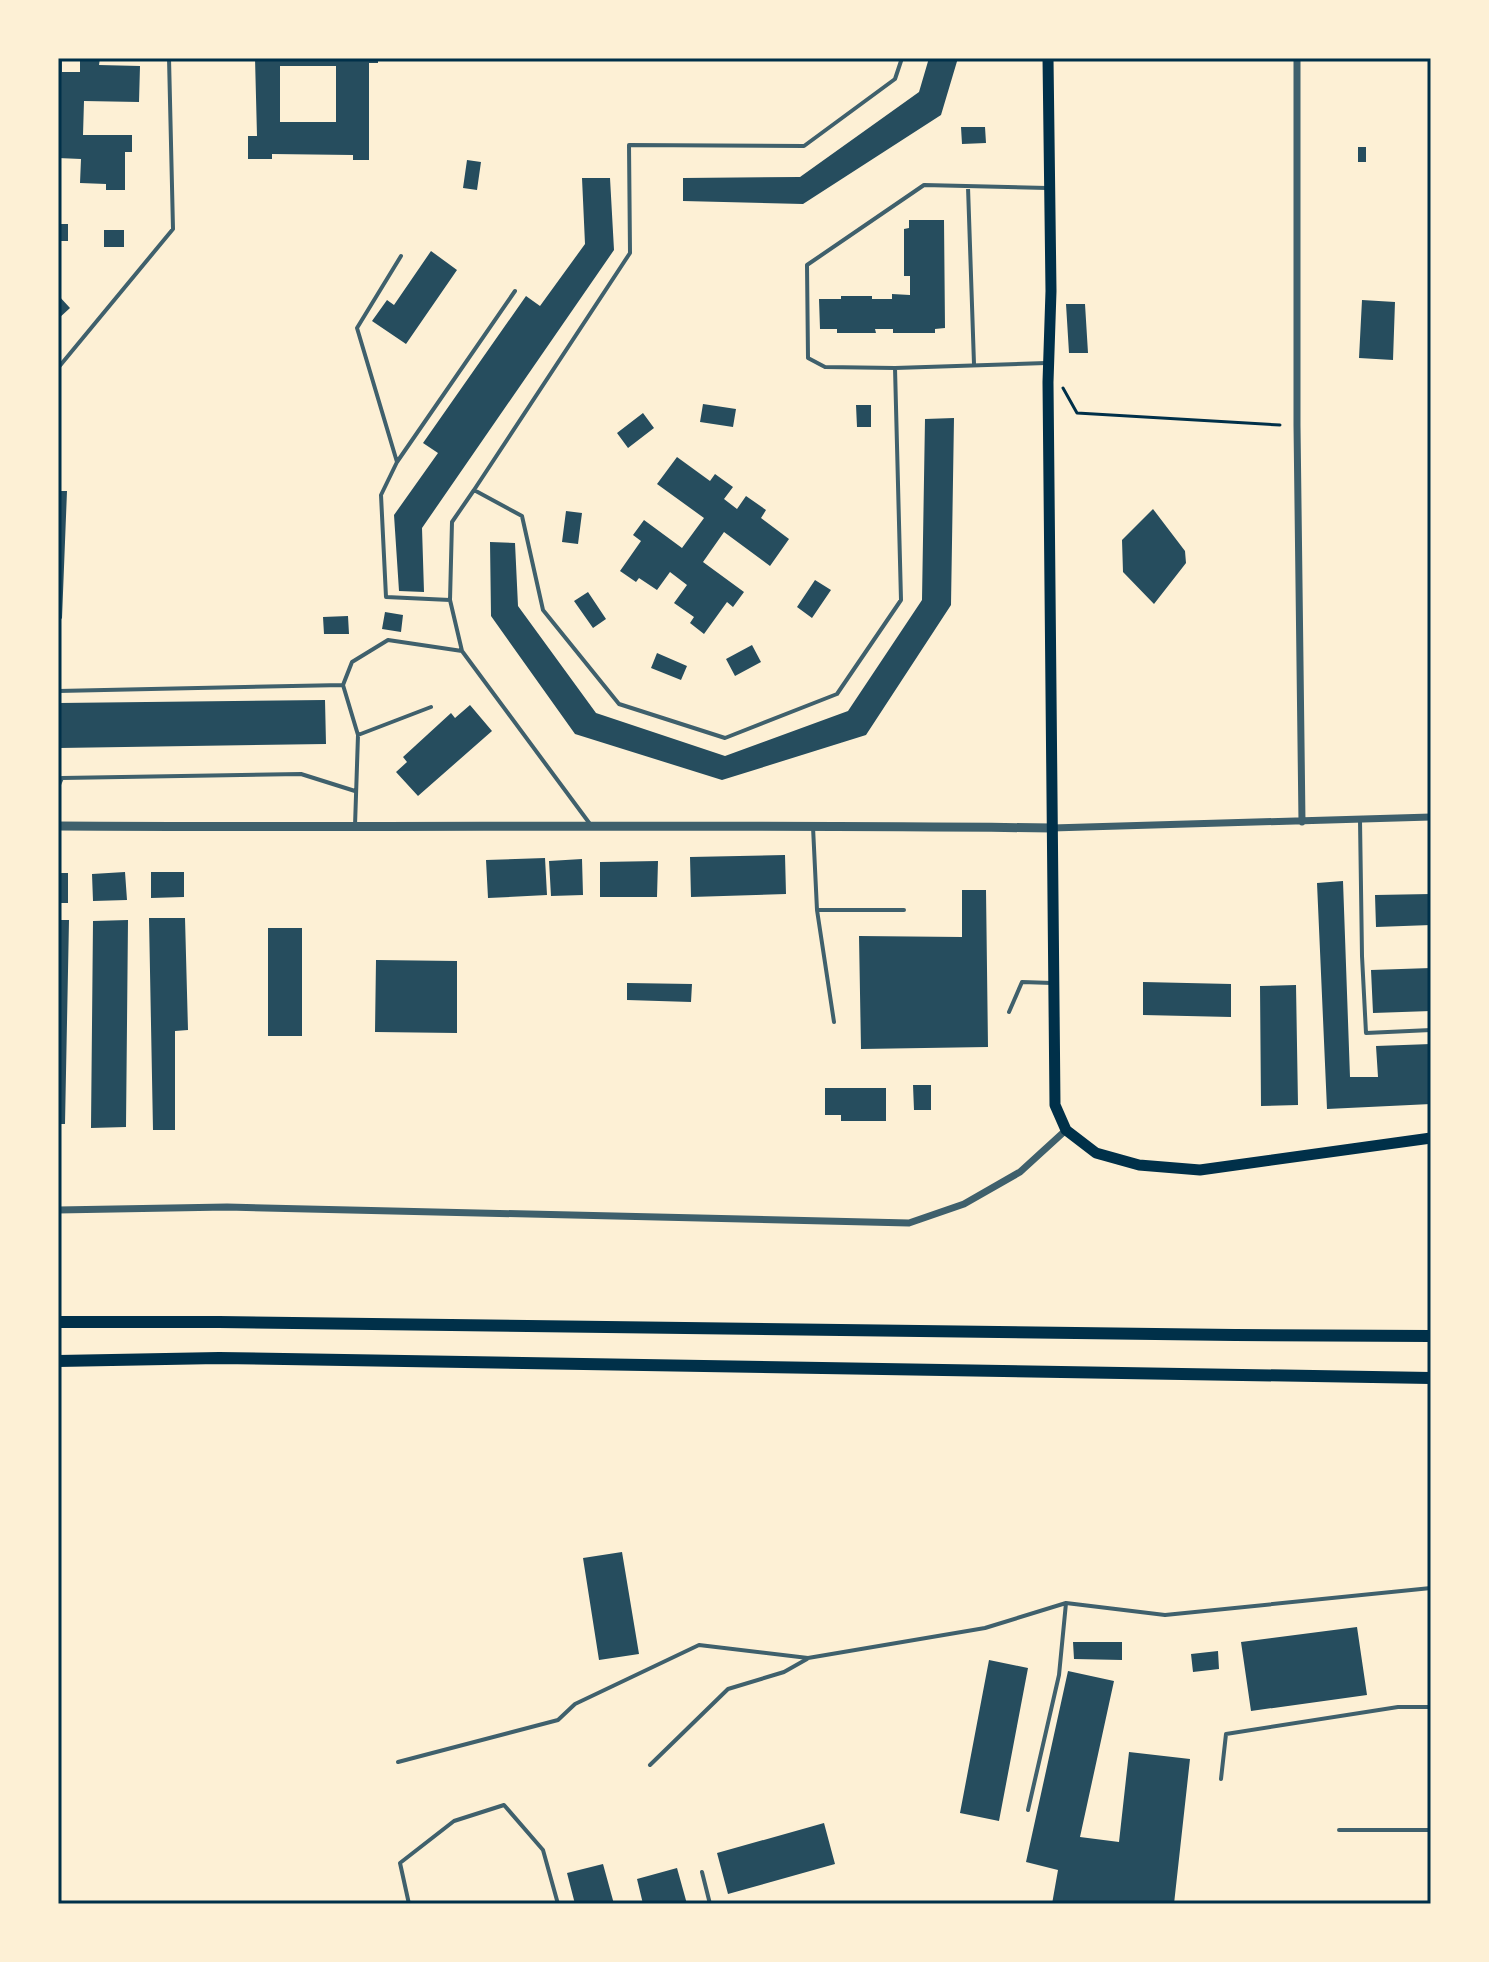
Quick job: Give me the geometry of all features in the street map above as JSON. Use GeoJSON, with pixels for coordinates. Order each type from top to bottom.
{"type":"FeatureCollection","features":[{"type":"Feature","properties":{"kind":"main road"},"geometry":{"type":"LineString","coordinates":[[1048,58],[1055,1105],[1066,1130],[1096,1153],[1139,1165],[1200,1170],[1431,1138]]}},
{"type":"Feature","properties":{"kind":"main road"},"geometry":{"type":"LineString","coordinates":[[58,1322],[1431,1336]]}},
{"type":"Feature","properties":{"kind":"main road"},"geometry":{"type":"LineString","coordinates":[[58,1361],[219,1358],[1431,1378]]}},
{"type":"Feature","properties":{"kind":"street"},"geometry":{"type":"LineString","coordinates":[[1297,58],[1297,457],[1302,822]]}},
{"type":"Feature","properties":{"kind":"street"},"geometry":{"type":"LineString","coordinates":[[58,826],[813,825],[1052,828],[1431,817]]}},
{"type":"Feature","properties":{"kind":"street"},"geometry":{"type":"LineString","coordinates":[[58,1210],[227,1207],[909,1223],[964,1204],[1020,1172],[1066,1130]]}},
{"type":"Feature","properties":{"kind":"lane"},"geometry":{"type":"LineString","coordinates":[[58,368],[173,229],[169,58]]}},
{"type":"Feature","properties":{"kind":"lane"},"geometry":{"type":"LineString","coordinates":[[592,827],[462,651],[450,600],[452,522],[630,253],[629,145],[804,146],[895,79],[902,58]]}},
{"type":"Feature","properties":{"kind":"lane"},"geometry":{"type":"LineString","coordinates":[[1049,363],[825,367],[808,358],[807,265],[924,185],[1050,188]]}},
{"type":"Feature","properties":{"kind":"lane"},"geometry":{"type":"LineString","coordinates":[[968,187],[974,364]]}},
{"type":"Feature","properties":{"kind":"lane"},"geometry":{"type":"LineString","coordinates":[[397,462],[357,328],[401,256]]}},
{"type":"Feature","properties":{"kind":"lane"},"geometry":{"type":"LineString","coordinates":[[450,600],[386,597],[381,495],[397,462],[515,291]]}},
{"type":"Feature","properties":{"kind":"lane"},"geometry":{"type":"LineString","coordinates":[[474,490],[522,516],[543,610],[619,704],[725,738],[837,694],[901,600],[895,368]]}},
{"type":"Feature","properties":{"kind":"lane"},"geometry":{"type":"LineString","coordinates":[[355,828],[358,735],[343,685],[352,662],[388,640],[462,651]]}},
{"type":"Feature","properties":{"kind":"lane"},"geometry":{"type":"LineString","coordinates":[[58,691],[343,685]]}},
{"type":"Feature","properties":{"kind":"lane"},"geometry":{"type":"LineString","coordinates":[[358,735],[431,707]]}},
{"type":"Feature","properties":{"kind":"lane"},"geometry":{"type":"LineString","coordinates":[[58,787],[62,778],[301,774],[355,791]]}},
{"type":"Feature","properties":{"kind":"lane"},"geometry":{"type":"LineString","coordinates":[[1360,820],[1366,1033],[1431,1030]]}},
{"type":"Feature","properties":{"kind":"lane"},"geometry":{"type":"LineString","coordinates":[[813,825],[817,910],[834,1022]]}},
{"type":"Feature","properties":{"kind":"lane"},"geometry":{"type":"LineString","coordinates":[[817,910],[904,910]]}},
{"type":"Feature","properties":{"kind":"lane"},"geometry":{"type":"LineString","coordinates":[[1009,1012],[1022,982],[1054,983]]}},
{"type":"Feature","properties":{"kind":"lane"},"geometry":{"type":"LineString","coordinates":[[398,1762],[558,1720],[575,1704],[699,1645],[808,1658],[985,1628],[1066,1603],[1165,1615],[1431,1588]]}},
{"type":"Feature","properties":{"kind":"lane"},"geometry":{"type":"LineString","coordinates":[[1028,1810],[1059,1675],[1066,1603]]}},
{"type":"Feature","properties":{"kind":"lane"},"geometry":{"type":"LineString","coordinates":[[650,1765],[728,1689],[784,1672],[808,1658]]}},
{"type":"Feature","properties":{"kind":"lane"},"geometry":{"type":"LineString","coordinates":[[1221,1779],[1226,1734],[1398,1707],[1431,1707]]}},
{"type":"Feature","properties":{"kind":"lane"},"geometry":{"type":"LineString","coordinates":[[409,1904],[400,1863],[454,1821],[504,1805],[543,1850],[558,1904]]}},
{"type":"Feature","properties":{"kind":"lane"},"geometry":{"type":"LineString","coordinates":[[1339,1830],[1431,1830]]}},
{"type":"Feature","properties":{"kind":"lane"},"geometry":{"type":"LineString","coordinates":[[702,1872],[710,1904]]}},
{"type":"Feature","properties":{"kind":"path"},"geometry":{"type":"LineString","coordinates":[[1059,381],[1077,413],[1280,425]]}},
{"type":"Feature","properties":{"kind":"building"},"geometry":{"type":"Polygon","coordinates":[[[58,58],[62,58],[62,72],[80,72],[80,58],[100,58],[99,65],[140,66],[139,102],[84,101],[83,135],[132,135],[132,152],[125,152],[125,190],[106,190],[106,184],[80,183],[81,159],[58,158],[58,58]]]}},
{"type":"Feature","properties":{"kind":"building"},"geometry":{"type":"Polygon","coordinates":[[[255,58],[378,58],[378,63],[369,63],[369,160],[353,160],[353,155],[272,154],[272,159],[248,159],[248,136],[257,136],[255,58]],[[280,66],[280,122],[336,122],[336,66],[280,66]]]}},
{"type":"Feature","properties":{"kind":"building"},"geometry":{"type":"Polygon","coordinates":[[[929,58],[958,58],[941,115],[803,204],[683,201],[683,178],[800,177],[919,92],[929,58]]]}},
{"type":"Feature","properties":{"kind":"building"},"geometry":{"type":"Polygon","coordinates":[[[961,127],[985,127],[986,143],[962,144],[961,127]]]}},
{"type":"Feature","properties":{"kind":"building"},"geometry":{"type":"Polygon","coordinates":[[[1358,147],[1366,147],[1366,162],[1358,162],[1358,147]]]}},
{"type":"Feature","properties":{"kind":"building"},"geometry":{"type":"Polygon","coordinates":[[[467,160],[481,162],[477,190],[463,188],[467,160]]]}},
{"type":"Feature","properties":{"kind":"building"},"geometry":{"type":"Polygon","coordinates":[[[582,178],[610,178],[614,250],[422,528],[424,592],[399,591],[394,515],[438,453],[423,443],[526,296],[540,306],[585,244],[582,178]]]}},
{"type":"Feature","properties":{"kind":"building"},"geometry":{"type":"Polygon","coordinates":[[[909,220],[944,220],[945,328],[935,329],[935,333],[893,333],[893,329],[875,329],[876,333],[837,333],[837,329],[820,329],[819,299],[872,296],[872,299],[892,299],[892,294],[910,295],[910,276],[904,276],[904,229],[909,228],[909,220]]]}},
{"type":"Feature","properties":{"kind":"building"},"geometry":{"type":"Polygon","coordinates":[[[58,224],[68,224],[68,241],[58,241],[58,224]]]}},
{"type":"Feature","properties":{"kind":"building"},"geometry":{"type":"Polygon","coordinates":[[[104,230],[124,230],[124,247],[104,247],[104,230]]]}},
{"type":"Feature","properties":{"kind":"building"},"geometry":{"type":"Polygon","coordinates":[[[431,251],[457,270],[406,344],[372,321],[387,300],[394,305],[431,251]]]}},
{"type":"Feature","properties":{"kind":"building"},"geometry":{"type":"Polygon","coordinates":[[[58,295],[70,308],[58,319],[58,295]]]}},
{"type":"Feature","properties":{"kind":"building"},"geometry":{"type":"Polygon","coordinates":[[[1362,300],[1395,302],[1393,360],[1359,358],[1362,300]]]}},
{"type":"Feature","properties":{"kind":"building"},"geometry":{"type":"Polygon","coordinates":[[[1066,304],[1085,304],[1088,353],[1069,353],[1066,304]]]}},
{"type":"Feature","properties":{"kind":"building"},"geometry":{"type":"Polygon","coordinates":[[[703,404],[736,409],[733,427],[700,422],[703,404]]]}},
{"type":"Feature","properties":{"kind":"building"},"geometry":{"type":"Polygon","coordinates":[[[856,405],[871,405],[871,427],[857,427],[856,405]]]}},
{"type":"Feature","properties":{"kind":"building"},"geometry":{"type":"Polygon","coordinates":[[[643,413],[654,428],[628,448],[617,433],[643,413]]]}},
{"type":"Feature","properties":{"kind":"building"},"geometry":{"type":"Polygon","coordinates":[[[954,418],[951,605],[866,735],[722,780],[575,734],[491,616],[490,542],[515,543],[518,606],[596,713],[725,756],[848,711],[922,600],[925,419],[954,418]]]}},
{"type":"Feature","properties":{"kind":"building"},"geometry":{"type":"Polygon","coordinates":[[[677,457],[710,481],[715,474],[733,487],[724,499],[737,509],[746,496],[766,510],[761,518],[789,539],[770,566],[724,532],[703,562],[744,592],[733,607],[727,602],[704,634],[690,623],[694,617],[674,603],[687,585],[670,572],[657,590],[639,578],[636,582],[620,571],[641,541],[633,535],[644,520],[682,548],[704,518],[657,484],[677,457]]]}},
{"type":"Feature","properties":{"kind":"building"},"geometry":{"type":"Polygon","coordinates":[[[58,491],[67,491],[62,618],[58,623],[58,491]]]}},
{"type":"Feature","properties":{"kind":"building"},"geometry":{"type":"Polygon","coordinates":[[[1153,509],[1185,551],[1186,563],[1154,604],[1123,572],[1122,540],[1153,509]]]}},
{"type":"Feature","properties":{"kind":"building"},"geometry":{"type":"Polygon","coordinates":[[[566,511],[582,513],[578,544],[562,542],[566,511]]]}},
{"type":"Feature","properties":{"kind":"building"},"geometry":{"type":"Polygon","coordinates":[[[815,580],[831,590],[812,618],[797,607],[815,580]]]}},
{"type":"Feature","properties":{"kind":"building"},"geometry":{"type":"Polygon","coordinates":[[[588,592],[606,619],[593,628],[574,601],[588,592]]]}},
{"type":"Feature","properties":{"kind":"building"},"geometry":{"type":"Polygon","coordinates":[[[385,612],[403,615],[401,632],[382,629],[385,612]]]}},
{"type":"Feature","properties":{"kind":"building"},"geometry":{"type":"Polygon","coordinates":[[[348,616],[349,634],[324,634],[323,617],[348,616]]]}},
{"type":"Feature","properties":{"kind":"building"},"geometry":{"type":"Polygon","coordinates":[[[752,645],[761,662],[735,676],[726,659],[752,645]]]}},
{"type":"Feature","properties":{"kind":"building"},"geometry":{"type":"Polygon","coordinates":[[[657,653],[687,666],[681,680],[651,668],[657,653]]]}},
{"type":"Feature","properties":{"kind":"building"},"geometry":{"type":"Polygon","coordinates":[[[325,700],[326,744],[59,748],[59,703],[325,700]]]}},
{"type":"Feature","properties":{"kind":"building"},"geometry":{"type":"Polygon","coordinates":[[[470,705],[492,731],[418,796],[396,772],[407,762],[403,757],[451,713],[455,718],[470,705]]]}},
{"type":"Feature","properties":{"kind":"building"},"geometry":{"type":"Polygon","coordinates":[[[785,855],[786,894],[691,897],[690,857],[785,855]]]}},
{"type":"Feature","properties":{"kind":"building"},"geometry":{"type":"Polygon","coordinates":[[[545,858],[547,895],[488,898],[486,860],[545,858]]]}},
{"type":"Feature","properties":{"kind":"building"},"geometry":{"type":"Polygon","coordinates":[[[582,859],[583,895],[551,896],[549,861],[582,859]]]}},
{"type":"Feature","properties":{"kind":"building"},"geometry":{"type":"Polygon","coordinates":[[[658,861],[657,897],[600,897],[600,862],[658,861]]]}},
{"type":"Feature","properties":{"kind":"building"},"geometry":{"type":"Polygon","coordinates":[[[125,872],[127,900],[93,901],[92,874],[125,872]]]}},
{"type":"Feature","properties":{"kind":"building"},"geometry":{"type":"Polygon","coordinates":[[[151,872],[184,872],[184,897],[151,898],[151,872]]]}},
{"type":"Feature","properties":{"kind":"building"},"geometry":{"type":"Polygon","coordinates":[[[58,873],[68,873],[68,903],[58,903],[58,873]]]}},
{"type":"Feature","properties":{"kind":"building"},"geometry":{"type":"Polygon","coordinates":[[[1343,881],[1350,1077],[1378,1077],[1376,1046],[1431,1044],[1431,1104],[1327,1109],[1317,883],[1343,881]]]}},
{"type":"Feature","properties":{"kind":"building"},"geometry":{"type":"Polygon","coordinates":[[[962,890],[986,890],[988,1047],[861,1049],[859,936],[962,937],[962,890]]]}},
{"type":"Feature","properties":{"kind":"building"},"geometry":{"type":"Polygon","coordinates":[[[1431,894],[1431,925],[1376,927],[1375,895],[1431,894]]]}},
{"type":"Feature","properties":{"kind":"building"},"geometry":{"type":"Polygon","coordinates":[[[149,918],[185,918],[188,1030],[175,1031],[175,1130],[153,1130],[149,918]]]}},
{"type":"Feature","properties":{"kind":"building"},"geometry":{"type":"Polygon","coordinates":[[[58,920],[69,920],[65,1124],[58,1124],[58,920]]]}},
{"type":"Feature","properties":{"kind":"building"},"geometry":{"type":"Polygon","coordinates":[[[128,920],[126,1127],[91,1128],[93,921],[128,920]]]}},
{"type":"Feature","properties":{"kind":"building"},"geometry":{"type":"Polygon","coordinates":[[[268,928],[302,928],[302,1036],[268,1036],[268,928]]]}},
{"type":"Feature","properties":{"kind":"building"},"geometry":{"type":"Polygon","coordinates":[[[376,960],[457,961],[457,1033],[375,1032],[376,960]]]}},
{"type":"Feature","properties":{"kind":"building"},"geometry":{"type":"Polygon","coordinates":[[[1431,968],[1431,1011],[1373,1013],[1371,970],[1431,968]]]}},
{"type":"Feature","properties":{"kind":"building"},"geometry":{"type":"Polygon","coordinates":[[[1143,982],[1231,984],[1231,1017],[1143,1015],[1143,982]]]}},
{"type":"Feature","properties":{"kind":"building"},"geometry":{"type":"Polygon","coordinates":[[[627,983],[692,984],[691,1002],[627,1000],[627,983]]]}},
{"type":"Feature","properties":{"kind":"building"},"geometry":{"type":"Polygon","coordinates":[[[1296,985],[1298,1105],[1261,1106],[1260,986],[1296,985]]]}},
{"type":"Feature","properties":{"kind":"building"},"geometry":{"type":"Polygon","coordinates":[[[913,1085],[931,1085],[931,1110],[914,1110],[913,1085]]]}},
{"type":"Feature","properties":{"kind":"building"},"geometry":{"type":"Polygon","coordinates":[[[825,1088],[886,1088],[886,1121],[841,1121],[841,1115],[825,1115],[825,1088]]]}},
{"type":"Feature","properties":{"kind":"building"},"geometry":{"type":"Polygon","coordinates":[[[622,1552],[639,1654],[599,1660],[583,1558],[622,1552]]]}},
{"type":"Feature","properties":{"kind":"building"},"geometry":{"type":"Polygon","coordinates":[[[1357,1627],[1367,1695],[1251,1711],[1241,1642],[1357,1627]]]}},
{"type":"Feature","properties":{"kind":"building"},"geometry":{"type":"Polygon","coordinates":[[[1073,1642],[1122,1642],[1122,1660],[1074,1659],[1073,1642]]]}},
{"type":"Feature","properties":{"kind":"building"},"geometry":{"type":"Polygon","coordinates":[[[1218,1651],[1219,1669],[1193,1672],[1191,1654],[1218,1651]]]}},
{"type":"Feature","properties":{"kind":"building"},"geometry":{"type":"Polygon","coordinates":[[[989,1660],[1028,1668],[999,1821],[960,1813],[989,1660]]]}},
{"type":"Feature","properties":{"kind":"building"},"geometry":{"type":"Polygon","coordinates":[[[1068,1671],[1114,1681],[1080,1837],[1119,1842],[1129,1752],[1190,1759],[1174,1904],[1052,1904],[1058,1870],[1026,1862],[1068,1671]]]}},
{"type":"Feature","properties":{"kind":"building"},"geometry":{"type":"Polygon","coordinates":[[[824,1823],[835,1864],[728,1894],[717,1853],[824,1823]]]}},
{"type":"Feature","properties":{"kind":"building"},"geometry":{"type":"Polygon","coordinates":[[[603,1864],[614,1904],[575,1904],[567,1873],[603,1864]]]}},
{"type":"Feature","properties":{"kind":"building"},"geometry":{"type":"Polygon","coordinates":[[[677,1868],[687,1904],[643,1904],[637,1879],[677,1868]]]}}]}
